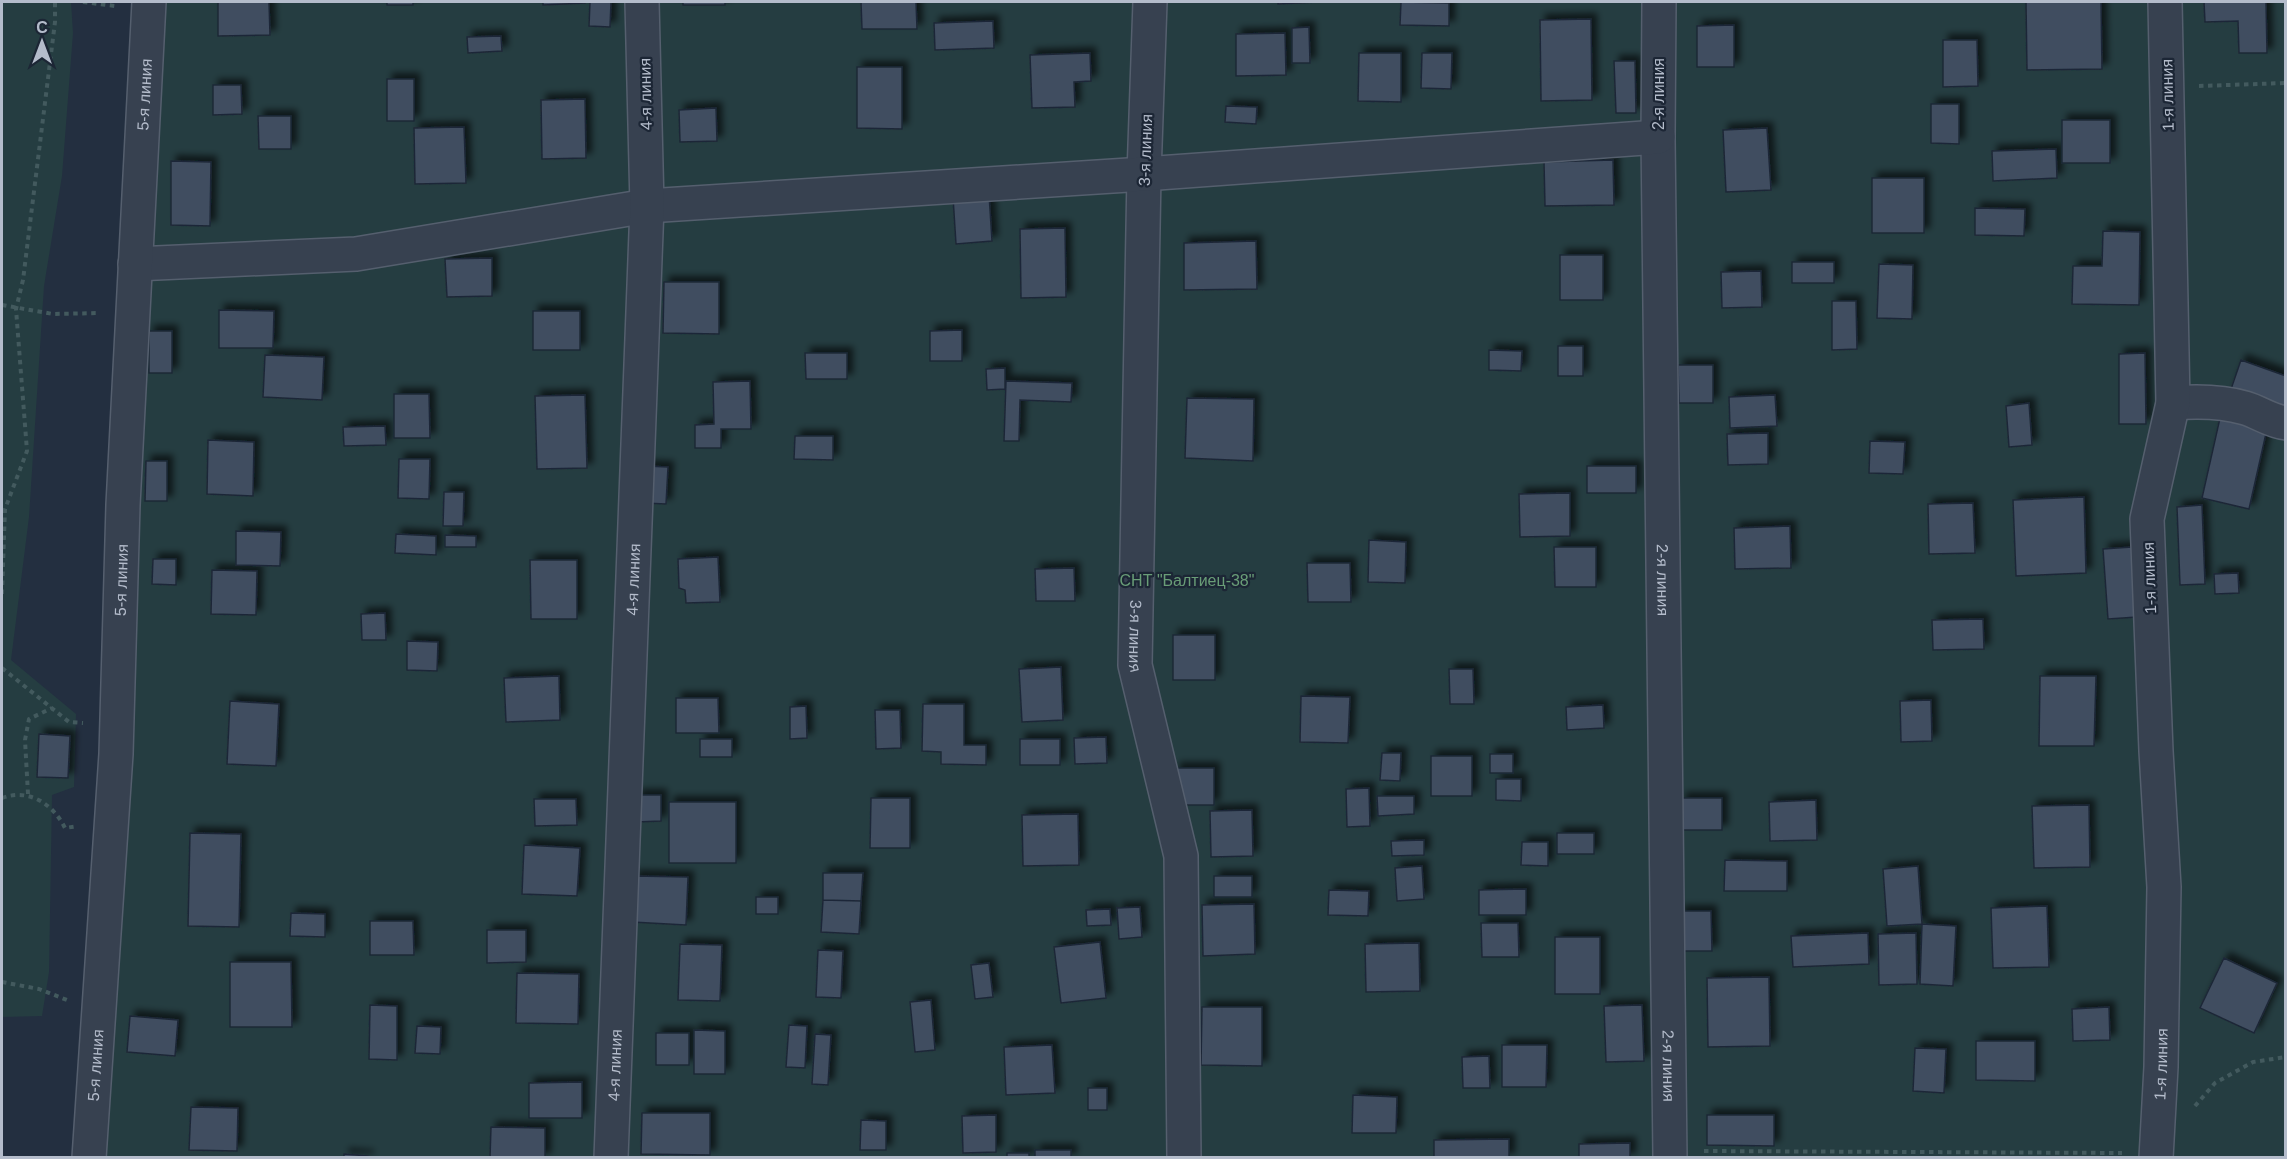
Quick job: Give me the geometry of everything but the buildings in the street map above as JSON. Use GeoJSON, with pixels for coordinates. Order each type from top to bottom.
{"type":"FeatureCollection","features":[{"type":"Feature","properties":{"kind":"street","name":"5-я линия"},"geometry":{"type":"LineString","coordinates":[[89,1158],[117,725],[124,494],[149,2]]}},
{"type":"Feature","properties":{"kind":"street","name":"4-я линия"},"geometry":{"type":"LineString","coordinates":[[612,1158],[648,206],[642,2]]}},
{"type":"Feature","properties":{"kind":"street","name":"3-я линия"},"geometry":{"type":"LineString","coordinates":[[1150,2],[1144,174],[1136,665],[1181,856],[1184,1158]]}},
{"type":"Feature","properties":{"kind":"street","name":"2-я линия"},"geometry":{"type":"LineString","coordinates":[[1659,2],[1658,137],[1670,1154]]}},
{"type":"Feature","properties":{"kind":"street","name":"1-я линия"},"geometry":{"type":"LineString","coordinates":[[2156,1155],[2164,887],[2147,519],[2173,403],[2165,2]]}},
{"type":"Feature","properties":{"kind":"street"},"geometry":{"type":"LineString","coordinates":[[135,264],[356,254],[648,206],[1144,174],[1658,137]]}},
{"type":"Feature","properties":{"kind":"street"},"geometry":{"type":"LineString","coordinates":[[2173,403],[2206,400],[2247,409],[2275,422],[2286,423]]}},
{"type":"Feature","properties":{"kind":"path"},"geometry":{"type":"LineString","coordinates":[[2,594],[5,509],[27,451],[16,309],[23,280],[55,22],[55,2]]}},
{"type":"Feature","properties":{"kind":"path"},"geometry":{"type":"LineString","coordinates":[[2166,87],[2286,84]]}},
{"type":"Feature","properties":{"kind":"path"},"geometry":{"type":"LineString","coordinates":[[2,305],[53,314],[111,313],[134,302]]}},
{"type":"Feature","properties":{"kind":"path"},"geometry":{"type":"LineString","coordinates":[[2,668],[69,722],[117,725]]}},
{"type":"Feature","properties":{"kind":"path"},"geometry":{"type":"LineString","coordinates":[[28,794],[25,740],[29,719],[52,708]]}},
{"type":"Feature","properties":{"kind":"path"},"geometry":{"type":"LineString","coordinates":[[2,798],[28,794],[57,813],[65,828],[112,821]]}},
{"type":"Feature","properties":{"kind":"path"},"geometry":{"type":"LineString","coordinates":[[2,982],[39,989],[99,1012]]}},
{"type":"Feature","properties":{"kind":"path"},"geometry":{"type":"LineString","coordinates":[[2158,1120],[2182,1119],[2215,1083],[2253,1062],[2286,1057]]}},
{"type":"Feature","properties":{"kind":"path"},"geometry":{"type":"LineString","coordinates":[[1670,1154],[2156,1155]]}},
{"type":"Feature","properties":{"kind":"green space"},"geometry":{"type":"Polygon","coordinates":[[[2,2],[71,2],[73,33],[62,176],[44,286],[29,517],[11,660],[76,714],[74,787],[52,795],[49,972],[42,1016],[2,1017],[2,2]]]}},
{"type":"Feature","properties":{"kind":"green space","name":"СНТ \"Балтиец-38\""},"geometry":{"type":"Polygon","coordinates":[[[150,2],[2285,2],[2285,1157],[89,1158],[150,2]]]}}]}
